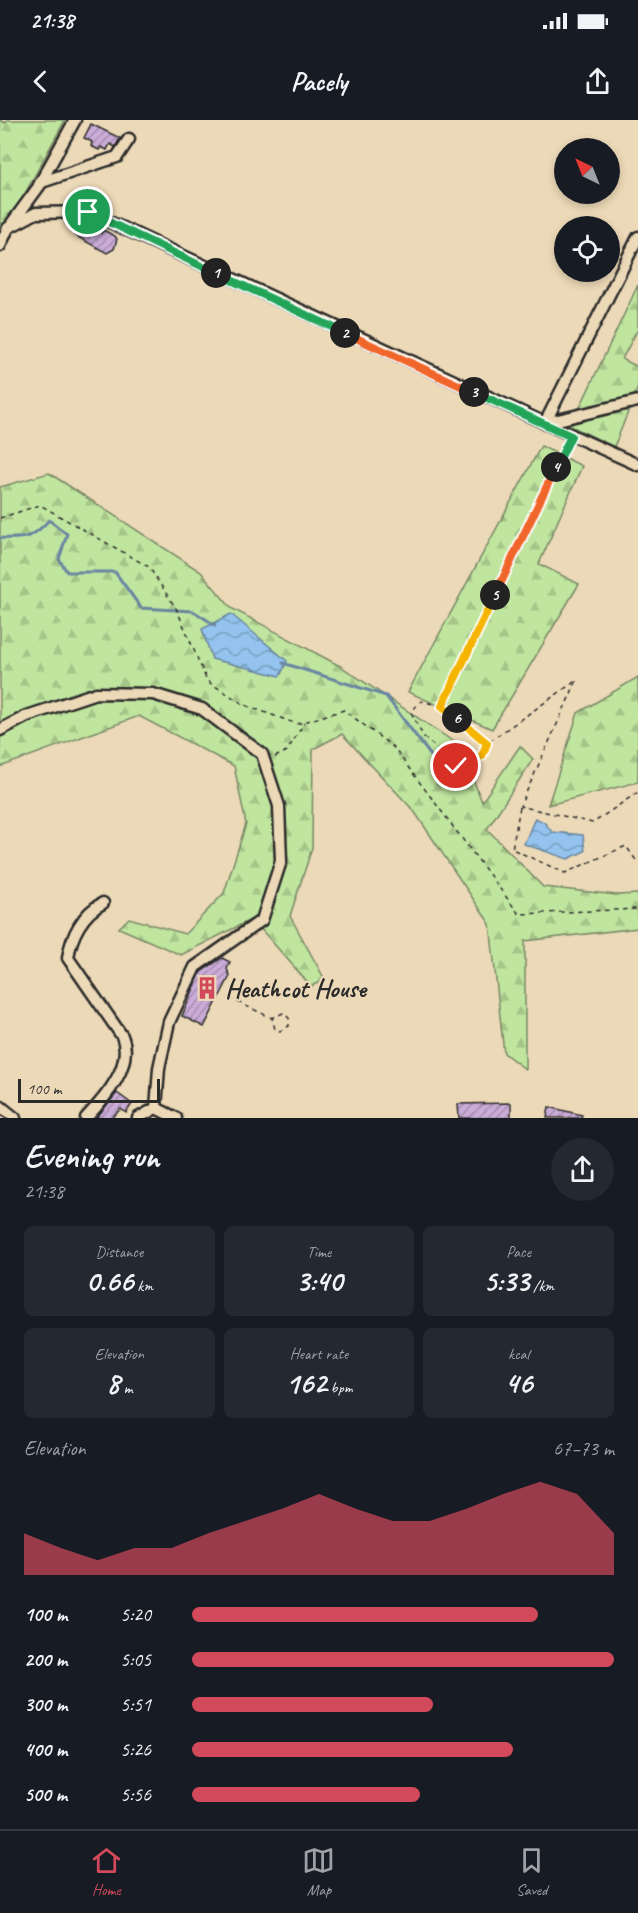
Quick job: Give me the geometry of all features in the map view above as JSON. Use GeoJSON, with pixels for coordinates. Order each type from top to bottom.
{"type":"FeatureCollection","features":[{"type":"Feature","properties":{"kind":"street"},"geometry":{"type":"LineString","coordinates":[[0,246],[8,228],[39,185],[75,120]]}},
{"type":"Feature","properties":{"kind":"street"},"geometry":{"type":"LineString","coordinates":[[39,185],[62,174],[117,157],[129,139]]}},
{"type":"Feature","properties":{"kind":"street"},"geometry":{"type":"LineString","coordinates":[[8,228],[36,213],[88,212],[638,465]]}},
{"type":"Feature","properties":{"kind":"street"},"geometry":{"type":"LineString","coordinates":[[545,423],[638,237]]}},
{"type":"Feature","properties":{"kind":"street"},"geometry":{"type":"LineString","coordinates":[[545,423],[638,400]]}},
{"type":"Feature","properties":{"kind":"street"},"geometry":{"type":"LineString","coordinates":[[0,730],[27,716],[96,693],[153,694],[202,709],[262,754],[279,806],[281,861],[262,920],[195,967],[169,1022],[159,1068],[156,1108]]}},
{"type":"Feature","properties":{"kind":"street"},"geometry":{"type":"LineString","coordinates":[[86,1118],[124,1066],[126,1048],[122,1036],[68,958],[70,941],[92,908],[103,903]]}},
{"type":"Feature","properties":{"kind":"street"},"geometry":{"type":"LineString","coordinates":[[0,1106],[15,1118]]}},
{"type":"Feature","properties":{"kind":"street"},"geometry":{"type":"LineString","coordinates":[[138,1118],[156,1108]]}},
{"type":"Feature","properties":{"kind":"street"},"geometry":{"type":"LineString","coordinates":[[156,1108],[176,1118]]}},
{"type":"Feature","properties":{"kind":"path"},"geometry":{"type":"LineString","coordinates":[[442,706],[571,436]]}},
{"type":"Feature","properties":{"kind":"path"},"geometry":{"type":"LineString","coordinates":[[0,518],[40,505],[149,567],[177,610],[207,681],[245,705],[297,724],[344,710],[393,747],[519,914],[548,915],[638,909]]}},
{"type":"Feature","properties":{"kind":"path"},"geometry":{"type":"LineString","coordinates":[[487,743],[442,706],[421,701],[411,712],[423,736],[456,766],[482,756],[487,743],[578,680],[520,806],[512,849],[565,873],[626,846],[638,863]]}},
{"type":"Feature","properties":{"kind":"path"},"geometry":{"type":"LineString","coordinates":[[275,757],[287,751],[304,722]]}},
{"type":"Feature","properties":{"kind":"path"},"geometry":{"type":"LineString","coordinates":[[520,806],[593,823],[638,792]]}},
{"type":"Feature","properties":{"kind":"path"},"geometry":{"type":"LineString","coordinates":[[229,998],[272,1018],[283,1013],[289,1018],[289,1026],[280,1031],[275,1029],[272,1018]]}},
{"type":"Feature","properties":{"kind":"green space"},"geometry":{"type":"Polygon","coordinates":[[[0,120],[5,123],[7,120],[65,120],[0,239],[0,120]]]}},
{"type":"Feature","properties":{"kind":"green space"},"geometry":{"type":"Polygon","coordinates":[[[638,285],[638,329],[622,359],[638,367],[638,387],[614,447],[571,426],[638,285]]]}},
{"type":"Feature","properties":{"kind":"green space"},"geometry":{"type":"Polygon","coordinates":[[[541,446],[582,466],[539,564],[579,584],[492,729],[408,692],[541,446]]]}},
{"type":"Feature","properties":{"kind":"green space"},"geometry":{"type":"Polygon","coordinates":[[[49,473],[201,572],[231,608],[340,666],[460,746],[482,802],[520,746],[533,759],[487,829],[543,887],[617,895],[638,894],[638,928],[525,941],[525,1069],[504,1053],[490,924],[414,811],[342,734],[313,749],[312,848],[290,916],[325,980],[311,986],[252,919],[181,955],[119,928],[129,918],[185,934],[224,893],[246,824],[234,766],[139,716],[0,767],[0,487],[49,473]]]}},
{"type":"Feature","properties":{"kind":"green space"},"geometry":{"type":"Polygon","coordinates":[[[638,677],[638,782],[548,805],[578,713],[638,677]]]}},
{"type":"Feature","properties":{"kind":"water"},"geometry":{"type":"Polygon","coordinates":[[[231,614],[287,661],[280,676],[212,659],[202,629],[231,614]]]}},
{"type":"Feature","properties":{"kind":"water"},"geometry":{"type":"Polygon","coordinates":[[[535,818],[544,822],[552,832],[583,835],[585,851],[568,859],[524,844],[535,818]]]}},
{"type":"Feature","properties":{"kind":"building"},"geometry":{"type":"Polygon","coordinates":[[[91,124],[120,138],[115,147],[110,144],[107,150],[101,147],[99,150],[91,146],[92,142],[84,138],[91,124]]]}},
{"type":"Feature","properties":{"kind":"building"},"geometry":{"type":"Polygon","coordinates":[[[80,223],[101,233],[103,230],[115,236],[117,239],[114,249],[107,253],[74,235],[80,223]]]}},
{"type":"Feature","properties":{"kind":"building","name":"Heathcot House"},"geometry":{"type":"Polygon","coordinates":[[[222,958],[230,962],[227,969],[230,976],[204,1027],[182,1016],[201,972],[222,958]]]}},
{"type":"Feature","properties":{"kind":"building"},"geometry":{"type":"Polygon","coordinates":[[[117,1093],[132,1104],[126,1113],[121,1109],[111,1118],[96,1118],[117,1093]]]}},
{"type":"Feature","properties":{"kind":"building"},"geometry":{"type":"Polygon","coordinates":[[[511,1103],[511,1118],[459,1118],[458,1104],[511,1103]]]}},
{"type":"Feature","properties":{"kind":"building"},"geometry":{"type":"Polygon","coordinates":[[[549,1107],[582,1115],[581,1118],[547,1118],[549,1107]]]}},
{"type":"Feature","properties":{"kind":"waterway"},"geometry":{"type":"LineString","coordinates":[[0,538],[28,536],[38,531],[49,520],[67,534],[59,559],[67,572],[115,572],[141,608],[193,611],[215,625]]}},
{"type":"Feature","properties":{"kind":"waterway"},"geometry":{"type":"LineString","coordinates":[[283,663],[386,696],[437,764]]}},
{"type":"Feature","properties":{"kind":"place","name":"Heathcot House"},"geometry":{"type":"Point","coordinates":[207,988]}},
{"type":"Feature","properties":{"kind":"route"},"geometry":{"type":"LineString","coordinates":[[88,212],[571,436],[442,706],[487,743],[482,756],[456,766]]}}]}
